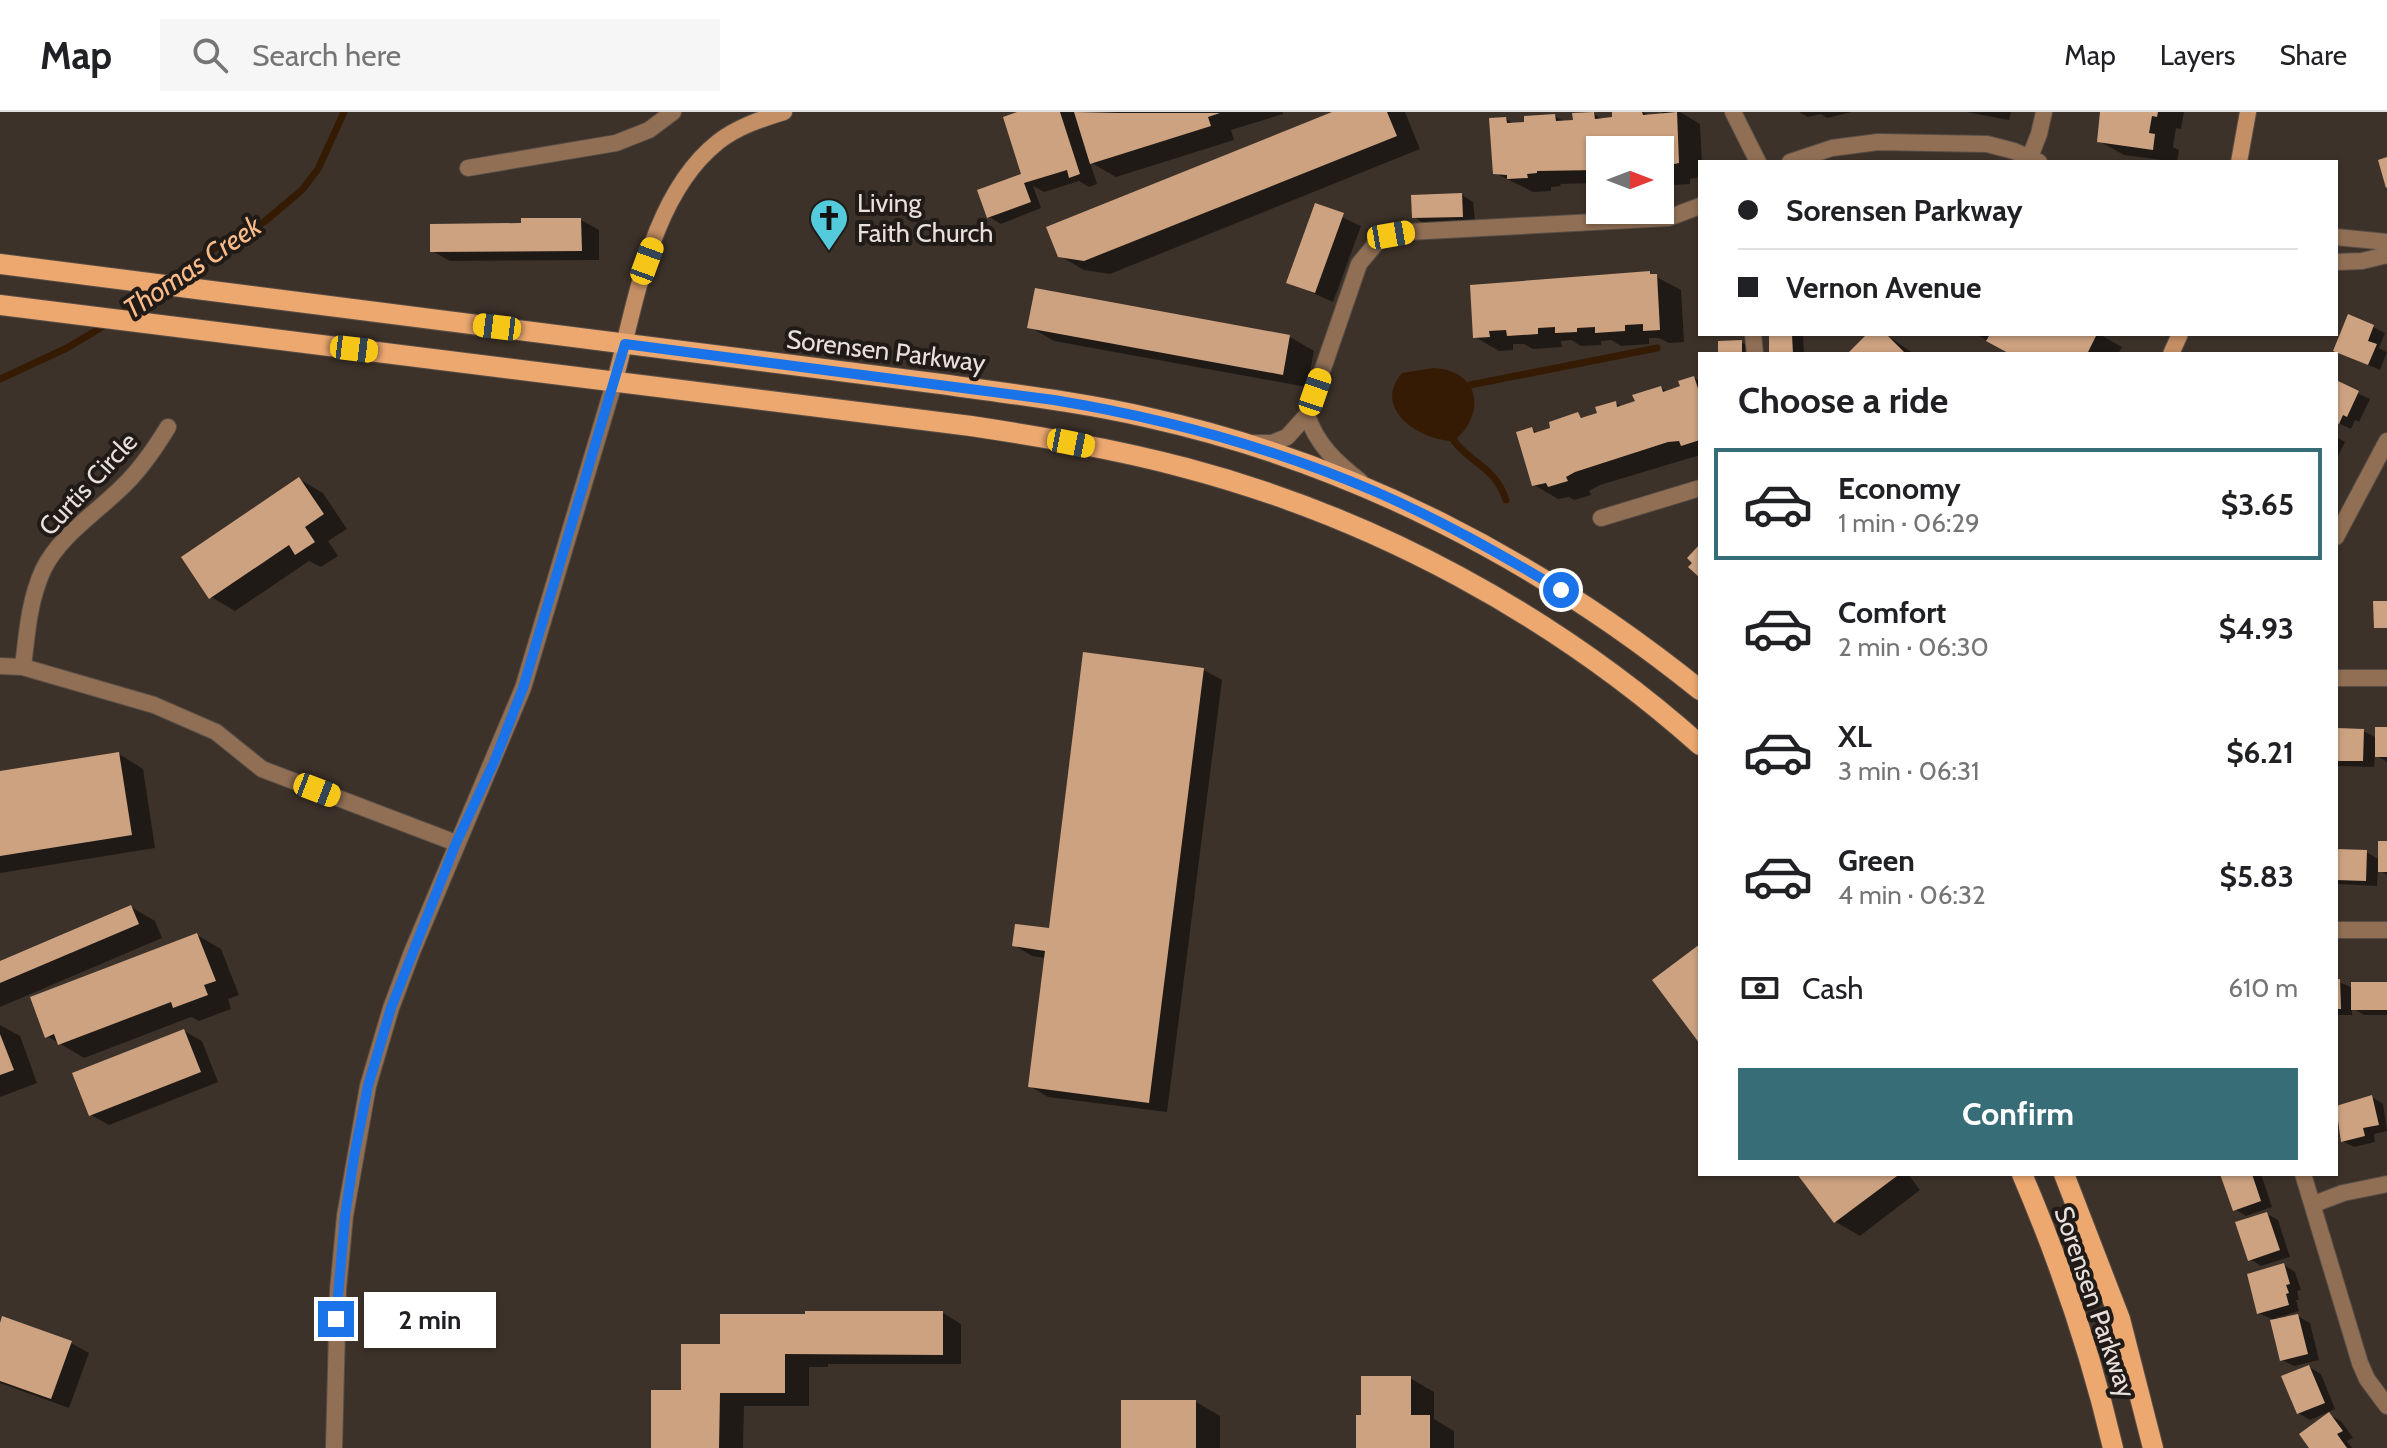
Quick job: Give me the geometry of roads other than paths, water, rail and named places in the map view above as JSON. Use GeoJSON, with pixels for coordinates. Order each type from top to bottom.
{"type":"FeatureCollection","features":[{"type":"Feature","properties":{"kind":"main road","name":"Sorensen Parkway"},"geometry":{"type":"LineString","coordinates":[[0,264],[1054,400],[1152,418],[1239,443],[1374,491],[1475,539],[1561,590],[1649,649],[1698,688]]}},
{"type":"Feature","properties":{"kind":"main road"},"geometry":{"type":"LineString","coordinates":[[0,305],[615,380],[1032,435],[1186,468],[1270,494],[1410,552],[1503,602],[1588,655],[1698,743]]}},
{"type":"Feature","properties":{"kind":"main road","name":"Sorensen Parkway"},"geometry":{"type":"LineString","coordinates":[[2023,1176],[2070,1296],[2091,1360],[2113,1448]]}},
{"type":"Feature","properties":{"kind":"main road","name":"Sorensen Parkway"},"geometry":{"type":"LineString","coordinates":[[2065,1176],[2120,1319],[2153,1448]]}},
{"type":"Feature","properties":{"kind":"street"},"geometry":{"type":"LineString","coordinates":[[468,168],[616,143],[649,130],[673,112]]}},
{"type":"Feature","properties":{"kind":"street"},"geometry":{"type":"LineString","coordinates":[[334,1448],[338,1290],[345,1216],[368,1086],[391,1008],[456,843],[494,762],[523,688],[656,236],[675,195],[708,151],[752,122],[784,112]]}},
{"type":"Feature","properties":{"kind":"street"},"geometry":{"type":"LineString","coordinates":[[1733,112],[1757,160]]}},
{"type":"Feature","properties":{"kind":"street"},"geometry":{"type":"LineString","coordinates":[[2032,160],[2044,112]]}},
{"type":"Feature","properties":{"kind":"street"},"geometry":{"type":"LineString","coordinates":[[2239,160],[2248,112]]}},
{"type":"Feature","properties":{"kind":"street"},"geometry":{"type":"LineString","coordinates":[[1797,160],[1851,144],[1878,142],[1987,144],[2029,160]]}},
{"type":"Feature","properties":{"kind":"street"},"geometry":{"type":"LineString","coordinates":[[1239,443],[1272,443],[1287,437],[1307,415],[1359,264],[1378,241],[1407,232],[1668,218],[1698,207]]}},
{"type":"Feature","properties":{"kind":"street"},"geometry":{"type":"LineString","coordinates":[[2338,237],[2387,242]]}},
{"type":"Feature","properties":{"kind":"street"},"geometry":{"type":"LineString","coordinates":[[2338,262],[2362,261],[2387,255]]}},
{"type":"Feature","properties":{"kind":"street"},"geometry":{"type":"LineString","coordinates":[[1307,415],[1328,454],[1374,491]]}},
{"type":"Feature","properties":{"kind":"street","name":"Curtis Circle"},"geometry":{"type":"LineString","coordinates":[[23,667],[30,606],[44,568],[73,531],[122,488],[151,455],[168,427]]}},
{"type":"Feature","properties":{"kind":"street"},"geometry":{"type":"LineString","coordinates":[[2338,533],[2387,441]]}},
{"type":"Feature","properties":{"kind":"street"},"geometry":{"type":"LineString","coordinates":[[1601,518],[1698,489]]}},
{"type":"Feature","properties":{"kind":"street"},"geometry":{"type":"LineString","coordinates":[[0,666],[23,667],[154,705],[216,732],[262,769],[456,843]]}},
{"type":"Feature","properties":{"kind":"street"},"geometry":{"type":"LineString","coordinates":[[2338,678],[2387,678]]}},
{"type":"Feature","properties":{"kind":"street"},"geometry":{"type":"LineString","coordinates":[[2338,930],[2387,930]]}},
{"type":"Feature","properties":{"kind":"street"},"geometry":{"type":"LineString","coordinates":[[2304,1176],[2360,1363],[2367,1379],[2387,1406]]}},
{"type":"Feature","properties":{"kind":"street"},"geometry":{"type":"LineString","coordinates":[[2314,1204],[2343,1193],[2387,1184]]}},
{"type":"Feature","properties":{"kind":"waterway","name":"Thomas Creek"},"geometry":{"type":"LineString","coordinates":[[166,282],[204,254],[264,222],[302,190],[318,169],[344,112]]}},
{"type":"Feature","properties":{"kind":"waterway","name":"Thomas Creek"},"geometry":{"type":"LineString","coordinates":[[121,314],[156,289]]}},
{"type":"Feature","properties":{"kind":"waterway","name":"Thomas Creek"},"geometry":{"type":"LineString","coordinates":[[0,379],[67,348],[107,324]]}},
{"type":"Feature","properties":{"kind":"waterway"},"geometry":{"type":"LineString","coordinates":[[1470,385],[1657,348]]}},
{"type":"Feature","properties":{"kind":"waterway"},"geometry":{"type":"LineString","coordinates":[[1454,441],[1490,473],[1506,500]]}},
{"type":"Feature","properties":{"kind":"place","name":"Living Faith Church"},"geometry":{"type":"Point","coordinates":[829,252]}}]}
